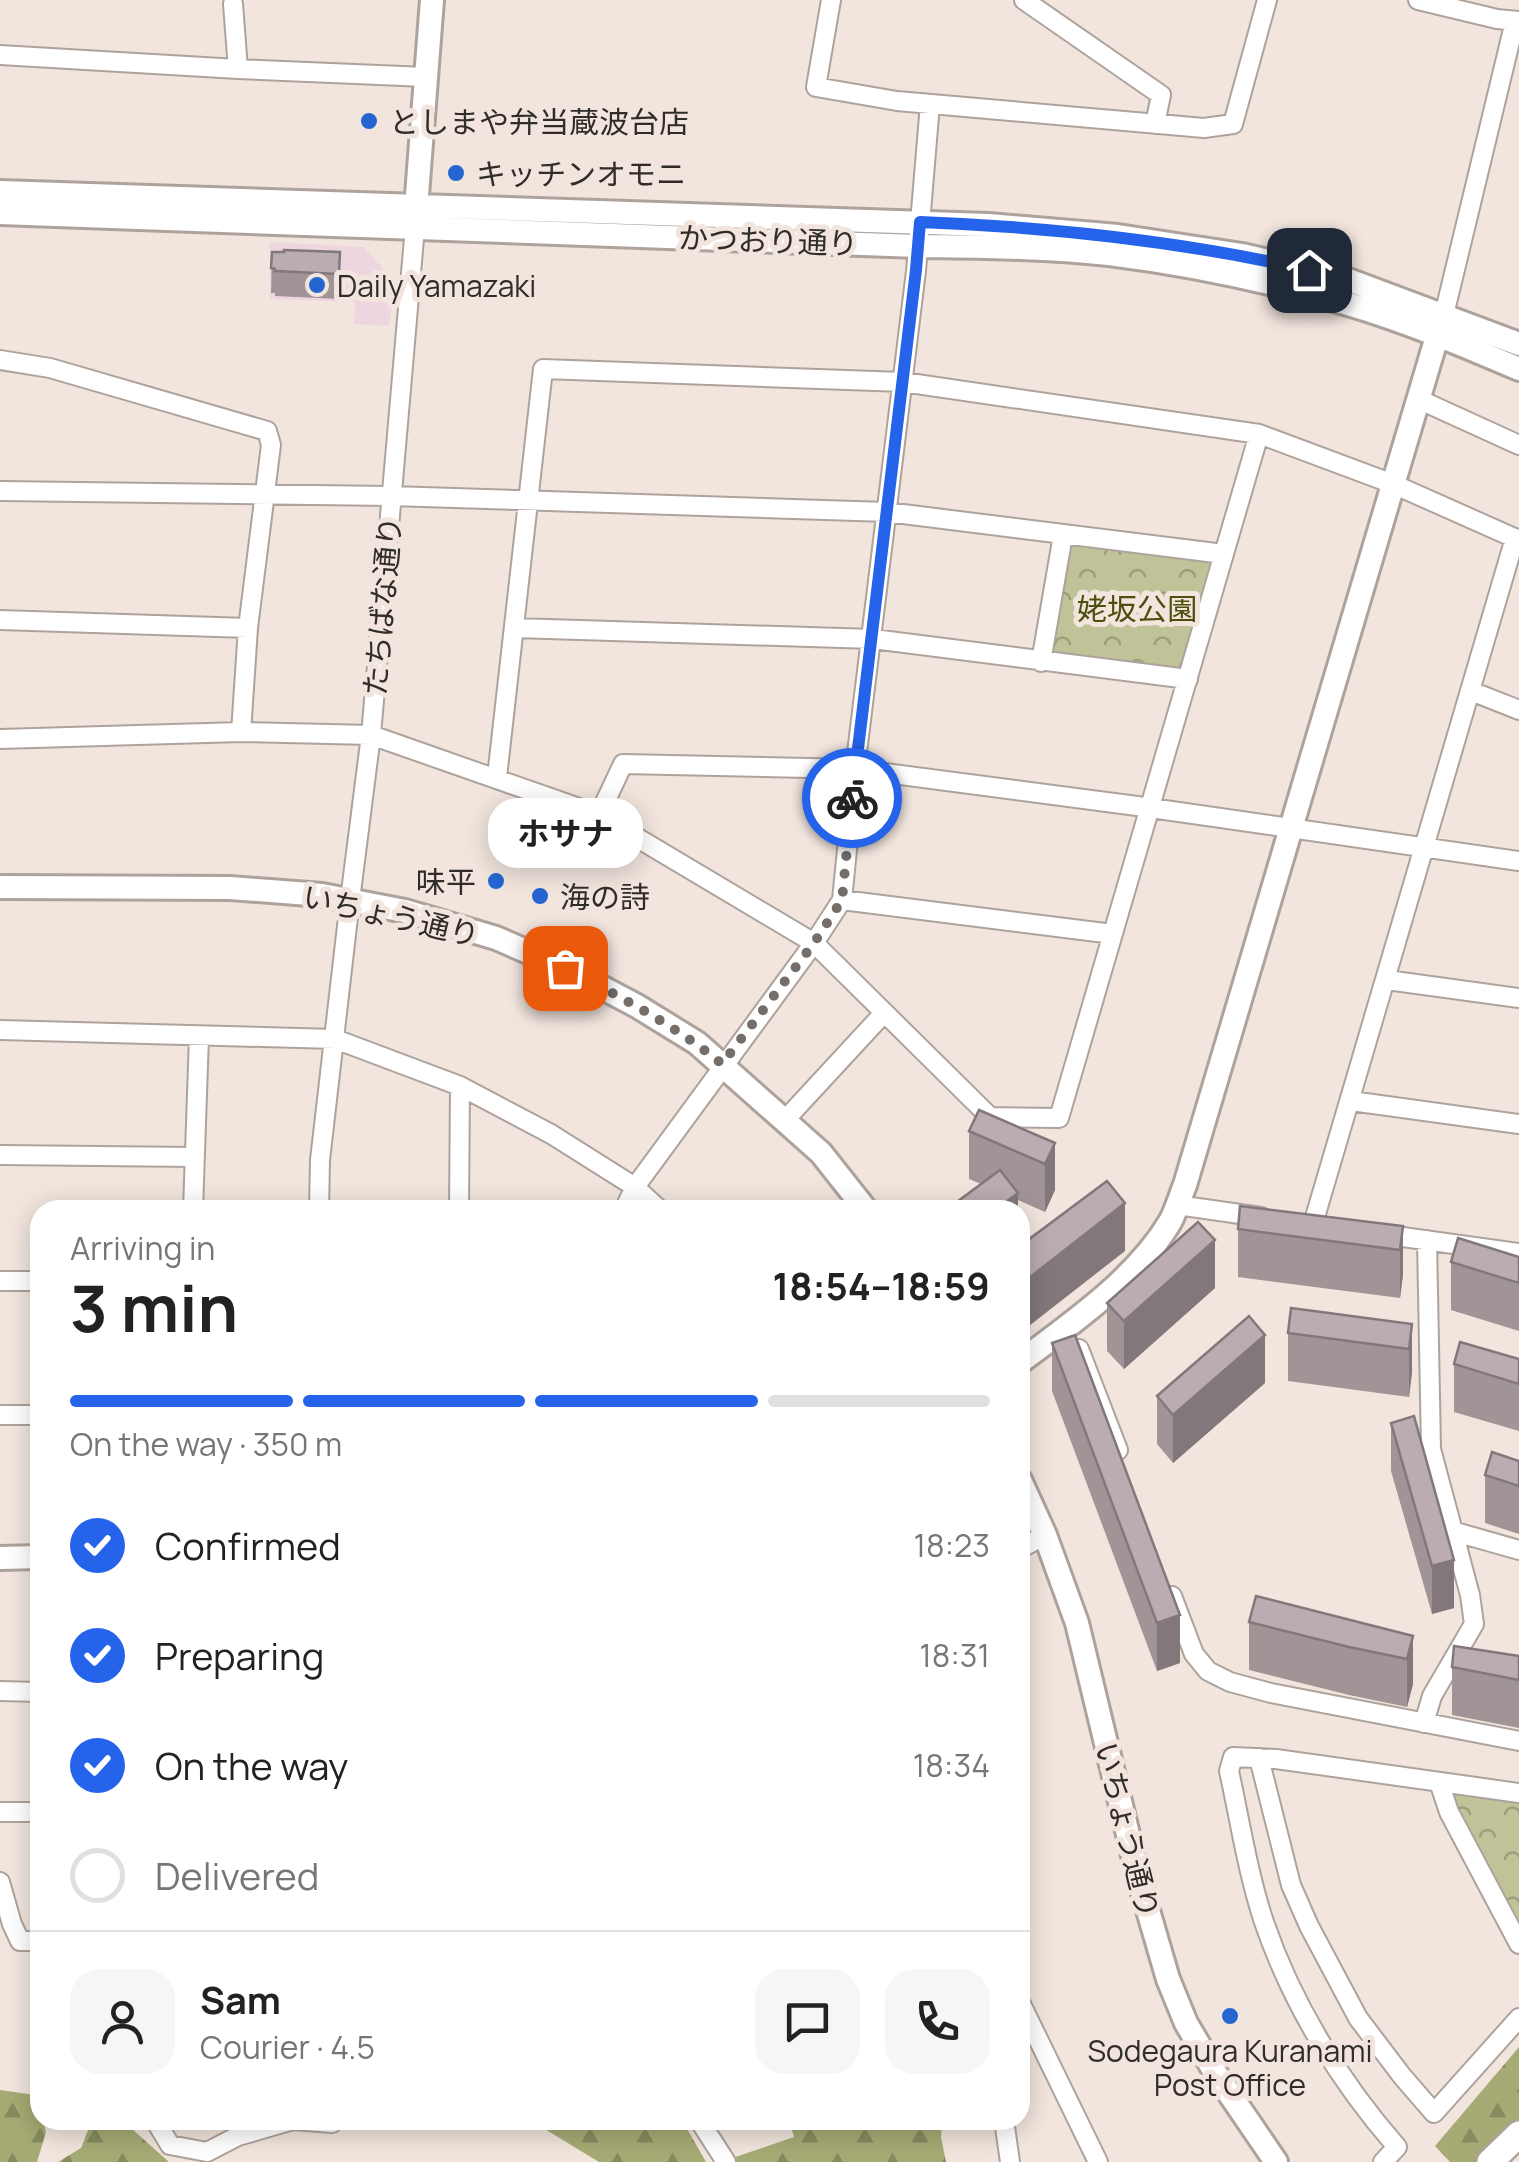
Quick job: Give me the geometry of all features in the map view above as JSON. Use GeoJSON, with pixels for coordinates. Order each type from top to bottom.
{"type":"FeatureCollection","features":[{"type":"Feature","properties":{"kind":"main road"},"geometry":{"type":"LineString","coordinates":[[1490,2162],[1519,2134]]}},
{"type":"Feature","properties":{"kind":"street","name":"たちばな通り"},"geometry":{"type":"LineString","coordinates":[[319,1200],[320,1160],[371,735],[432,0]]}},
{"type":"Feature","properties":{"kind":"street"},"geometry":{"type":"LineString","coordinates":[[830,0],[816,87],[897,101],[1204,128],[1233,124],[1267,0]]}},
{"type":"Feature","properties":{"kind":"street"},"geometry":{"type":"LineString","coordinates":[[1024,0],[1161,96],[1155,124]]}},
{"type":"Feature","properties":{"kind":"street"},"geometry":{"type":"LineString","coordinates":[[1030,1354],[1120,1281],[1151,1248],[1177,1205],[1441,325],[1517,21],[1418,0]]}},
{"type":"Feature","properties":{"kind":"street"},"geometry":{"type":"LineString","coordinates":[[233,4],[238,69]]}},
{"type":"Feature","properties":{"kind":"street"},"geometry":{"type":"LineString","coordinates":[[0,55],[426,76]]}},
{"type":"Feature","properties":{"kind":"street"},"geometry":{"type":"LineString","coordinates":[[629,1200],[842,900],[903,382],[930,104]]}},
{"type":"Feature","properties":{"kind":"street","name":"かつおり通り"},"geometry":{"type":"LineString","coordinates":[[0,192],[416,216],[919,234],[1007,247],[1109,254],[1232,274],[1519,344]]}},
{"type":"Feature","properties":{"kind":"street","name":"かつおり通り"},"geometry":{"type":"LineString","coordinates":[[0,213],[416,216]]}},
{"type":"Feature","properties":{"kind":"street","name":"かつおり通り"},"geometry":{"type":"LineString","coordinates":[[1441,325],[1519,368]]}},
{"type":"Feature","properties":{"kind":"street"},"geometry":{"type":"LineString","coordinates":[[0,360],[50,368],[267,430],[272,445],[248,628],[241,732]]}},
{"type":"Feature","properties":{"kind":"street"},"geometry":{"type":"LineString","coordinates":[[497,778],[543,369],[903,382],[1259,434],[1394,484],[1517,539],[1423,846],[1351,1101],[1305,1223],[1177,1205]]}},
{"type":"Feature","properties":{"kind":"street"},"geometry":{"type":"LineString","coordinates":[[1418,400],[1519,445]]}},
{"type":"Feature","properties":{"kind":"street"},"geometry":{"type":"LineString","coordinates":[[0,740],[241,732],[371,735],[497,778],[599,816],[814,943],[990,1117],[1059,1118],[1259,434]]}},
{"type":"Feature","properties":{"kind":"street"},"geometry":{"type":"LineString","coordinates":[[0,491],[391,496],[888,512],[1224,554]]}},
{"type":"Feature","properties":{"kind":"street"},"geometry":{"type":"LineString","coordinates":[[1041,662],[1062,535]]}},
{"type":"Feature","properties":{"kind":"street"},"geometry":{"type":"LineString","coordinates":[[0,620],[248,628]]}},
{"type":"Feature","properties":{"kind":"street"},"geometry":{"type":"LineString","coordinates":[[515,628],[873,639],[1188,679]]}},
{"type":"Feature","properties":{"kind":"street"},"geometry":{"type":"LineString","coordinates":[[1471,691],[1519,710]]}},
{"type":"Feature","properties":{"kind":"street"},"geometry":{"type":"LineString","coordinates":[[599,816],[624,764],[855,769],[1519,860]]}},
{"type":"Feature","properties":{"kind":"street","name":"いちょう通り"},"geometry":{"type":"LineString","coordinates":[[0,887],[230,888],[322,895],[405,911],[496,938],[565,968],[696,1043],[820,1153],[858,1200]]}},
{"type":"Feature","properties":{"kind":"street"},"geometry":{"type":"LineString","coordinates":[[842,900],[1114,934]]}},
{"type":"Feature","properties":{"kind":"street"},"geometry":{"type":"LineString","coordinates":[[1387,980],[1519,998]]}},
{"type":"Feature","properties":{"kind":"street"},"geometry":{"type":"LineString","coordinates":[[785,1120],[884,1013]]}},
{"type":"Feature","properties":{"kind":"street"},"geometry":{"type":"LineString","coordinates":[[0,1030],[336,1039],[460,1086],[551,1134],[649,1200]]}},
{"type":"Feature","properties":{"kind":"street"},"geometry":{"type":"LineString","coordinates":[[194,1200],[199,1036]]}},
{"type":"Feature","properties":{"kind":"street"},"geometry":{"type":"LineString","coordinates":[[458,1200],[460,1086]]}},
{"type":"Feature","properties":{"kind":"street"},"geometry":{"type":"LineString","coordinates":[[1351,1101],[1519,1124]]}},
{"type":"Feature","properties":{"kind":"street"},"geometry":{"type":"LineString","coordinates":[[0,1156],[195,1157]]}},
{"type":"Feature","properties":{"kind":"street"},"geometry":{"type":"LineString","coordinates":[[1370,1232],[1519,1253]]}},
{"type":"Feature","properties":{"kind":"street"},"geometry":{"type":"LineString","coordinates":[[1424,1723],[1432,1696],[1474,1624],[1470,1595],[1431,1449],[1426,1240]]}},
{"type":"Feature","properties":{"kind":"street"},"geometry":{"type":"LineString","coordinates":[[0,1281],[30,1282]]}},
{"type":"Feature","properties":{"kind":"street"},"geometry":{"type":"LineString","coordinates":[[1069,1325],[1126,1473]]}},
{"type":"Feature","properties":{"kind":"street"},"geometry":{"type":"LineString","coordinates":[[0,1414],[30,1415]]}},
{"type":"Feature","properties":{"kind":"street","name":"いちょう通り"},"geometry":{"type":"LineString","coordinates":[[1030,1502],[1077,1623],[1138,1876],[1168,1979],[1186,2023],[1216,2074],[1276,2162]]}},
{"type":"Feature","properties":{"kind":"street"},"geometry":{"type":"LineString","coordinates":[[1452,1531],[1519,1550]]}},
{"type":"Feature","properties":{"kind":"street"},"geometry":{"type":"LineString","coordinates":[[1030,1544],[1045,1536]]}},
{"type":"Feature","properties":{"kind":"street"},"geometry":{"type":"LineString","coordinates":[[0,1558],[30,1558]]}},
{"type":"Feature","properties":{"kind":"street"},"geometry":{"type":"LineString","coordinates":[[1167,1582],[1194,1654],[1208,1671],[1230,1682],[1519,1741]]}},
{"type":"Feature","properties":{"kind":"street"},"geometry":{"type":"LineString","coordinates":[[0,1691],[30,1692]]}},
{"type":"Feature","properties":{"kind":"street"},"geometry":{"type":"LineString","coordinates":[[1383,2162],[1397,2147],[1372,2119],[1302,2012],[1264,1921],[1229,1771],[1234,1757],[1276,1758],[1519,1794]]}},
{"type":"Feature","properties":{"kind":"street"},"geometry":{"type":"LineString","coordinates":[[1258,1758],[1291,1885],[1308,1926],[1358,2018],[1434,2113],[1519,2018]]}},
{"type":"Feature","properties":{"kind":"street"},"geometry":{"type":"LineString","coordinates":[[1439,1782],[1449,1812],[1519,1944]]}},
{"type":"Feature","properties":{"kind":"street"},"geometry":{"type":"LineString","coordinates":[[0,1812],[30,1812]]}},
{"type":"Feature","properties":{"kind":"street"},"geometry":{"type":"LineString","coordinates":[[0,1885],[20,1941],[30,1941]]}},
{"type":"Feature","properties":{"kind":"street"},"geometry":{"type":"LineString","coordinates":[[1030,2023],[1098,2162]]}},
{"type":"Feature","properties":{"kind":"street"},"geometry":{"type":"LineString","coordinates":[[161,2130],[170,2145],[207,2152],[259,2130]]}},
{"type":"Feature","properties":{"kind":"street"},"geometry":{"type":"LineString","coordinates":[[705,2130],[726,2162]]}},
{"type":"Feature","properties":{"kind":"street"},"geometry":{"type":"LineString","coordinates":[[1005,2130],[1010,2162]]}},
{"type":"Feature","properties":{"kind":"shaded area"},"geometry":{"type":"Polygon","coordinates":[[[270,242],[363,247],[396,283],[389,326],[354,324],[355,302],[270,299],[270,242]]]}},
{"type":"Feature","properties":{"kind":"green space","name":"姥坂公園"},"geometry":{"type":"Polygon","coordinates":[[[1063,535],[1224,554],[1188,679],[1041,662],[1063,535]]]}},
{"type":"Feature","properties":{"kind":"green space"},"geometry":{"type":"Polygon","coordinates":[[[1439,1782],[1519,1793],[1519,1940],[1439,1782]]]}},
{"type":"Feature","properties":{"kind":"green space"},"geometry":{"type":"Polygon","coordinates":[[[1519,2047],[1519,2129],[1482,2162],[1450,2162],[1435,2146],[1519,2047]]]}},
{"type":"Feature","properties":{"kind":"green space"},"geometry":{"type":"Polygon","coordinates":[[[0,2090],[30,2094],[30,2130],[46,2132],[37,2162],[0,2162],[0,2090]]]}},
{"type":"Feature","properties":{"kind":"green space"},"geometry":{"type":"Polygon","coordinates":[[[88,2130],[133,2130],[169,2162],[58,2162],[81,2148],[88,2130]]]}},
{"type":"Feature","properties":{"kind":"green space"},"geometry":{"type":"Polygon","coordinates":[[[546,2130],[688,2130],[706,2162],[599,2162],[546,2130]]]}},
{"type":"Feature","properties":{"kind":"green space"},"geometry":{"type":"Polygon","coordinates":[[[792,2130],[941,2130],[946,2162],[721,2162],[794,2137],[792,2130]]]}},
{"type":"Feature","properties":{"kind":"building"},"geometry":{"type":"Polygon","coordinates":[[[272,252],[340,252],[339,274],[275,271],[271,268],[272,252]]]}},
{"type":"Feature","properties":{"kind":"building"},"geometry":{"type":"Polygon","coordinates":[[[979,1110],[1055,1143],[1045,1164],[969,1131],[979,1110]]]}},
{"type":"Feature","properties":{"kind":"building"},"geometry":{"type":"Polygon","coordinates":[[[1000,1170],[1018,1193],[1009,1200],[960,1200],[1000,1170]]]}},
{"type":"Feature","properties":{"kind":"building"},"geometry":{"type":"Polygon","coordinates":[[[1107,1181],[1125,1203],[1030,1277],[1030,1239],[1107,1181]]]}},
{"type":"Feature","properties":{"kind":"building"},"geometry":{"type":"Polygon","coordinates":[[[1240,1206],[1403,1226],[1400,1250],[1238,1229],[1240,1206]]]}},
{"type":"Feature","properties":{"kind":"building"},"geometry":{"type":"Polygon","coordinates":[[[1198,1222],[1215,1240],[1124,1321],[1107,1303],[1198,1222]]]}},
{"type":"Feature","properties":{"kind":"building"},"geometry":{"type":"Polygon","coordinates":[[[1458,1238],[1519,1257],[1519,1283],[1451,1262],[1458,1238]]]}},
{"type":"Feature","properties":{"kind":"building"},"geometry":{"type":"Polygon","coordinates":[[[1291,1308],[1412,1324],[1409,1349],[1288,1333],[1291,1308]]]}},
{"type":"Feature","properties":{"kind":"building"},"geometry":{"type":"Polygon","coordinates":[[[1249,1316],[1265,1335],[1173,1415],[1157,1396],[1249,1316]]]}},
{"type":"Feature","properties":{"kind":"building"},"geometry":{"type":"Polygon","coordinates":[[[1075,1335],[1180,1615],[1157,1623],[1052,1343],[1075,1335]]]}},
{"type":"Feature","properties":{"kind":"building"},"geometry":{"type":"Polygon","coordinates":[[[1460,1342],[1519,1359],[1519,1384],[1454,1364],[1460,1342]]]}},
{"type":"Feature","properties":{"kind":"building"},"geometry":{"type":"Polygon","coordinates":[[[1414,1416],[1454,1560],[1432,1566],[1391,1423],[1414,1416]]]}},
{"type":"Feature","properties":{"kind":"building"},"geometry":{"type":"Polygon","coordinates":[[[1492,1452],[1519,1461],[1519,1486],[1485,1475],[1492,1452]]]}},
{"type":"Feature","properties":{"kind":"building"},"geometry":{"type":"Polygon","coordinates":[[[1256,1596],[1413,1636],[1407,1659],[1249,1622],[1256,1596]]]}},
{"type":"Feature","properties":{"kind":"building"},"geometry":{"type":"Polygon","coordinates":[[[1454,1646],[1519,1656],[1519,1680],[1452,1667],[1454,1646]]]}},
{"type":"Feature","properties":{"kind":"way so far"},"geometry":{"type":"LineString","coordinates":[[565,968],[637,1006],[722,1064],[842,900],[852,798]]}},
{"type":"Feature","properties":{"kind":"place","name":"としまや弁当蔵波台店"},"geometry":{"type":"Point","coordinates":[369,121]}},
{"type":"Feature","properties":{"kind":"place","name":"キッチンオモニ"},"geometry":{"type":"Point","coordinates":[456,173]}},
{"type":"Feature","properties":{"kind":"place","name":"Daily Yamazaki"},"geometry":{"type":"Point","coordinates":[317,285]}},
{"type":"Feature","properties":{"kind":"place","name":"味平"},"geometry":{"type":"Point","coordinates":[496,881]}},
{"type":"Feature","properties":{"kind":"place","name":"海の詩"},"geometry":{"type":"Point","coordinates":[540,896]}},
{"type":"Feature","properties":{"kind":"place","name":"ホサナ"},"geometry":{"type":"Point","coordinates":[565,968]}},
{"type":"Feature","properties":{"kind":"place","name":"Sodegaura Kuranami Post Office"},"geometry":{"type":"Point","coordinates":[1230,2016]}},
{"type":"Feature","properties":{"kind":"route"},"geometry":{"type":"LineString","coordinates":[[852,798],[920,222],[1118,236],[1242,255],[1309,270]]}}]}
